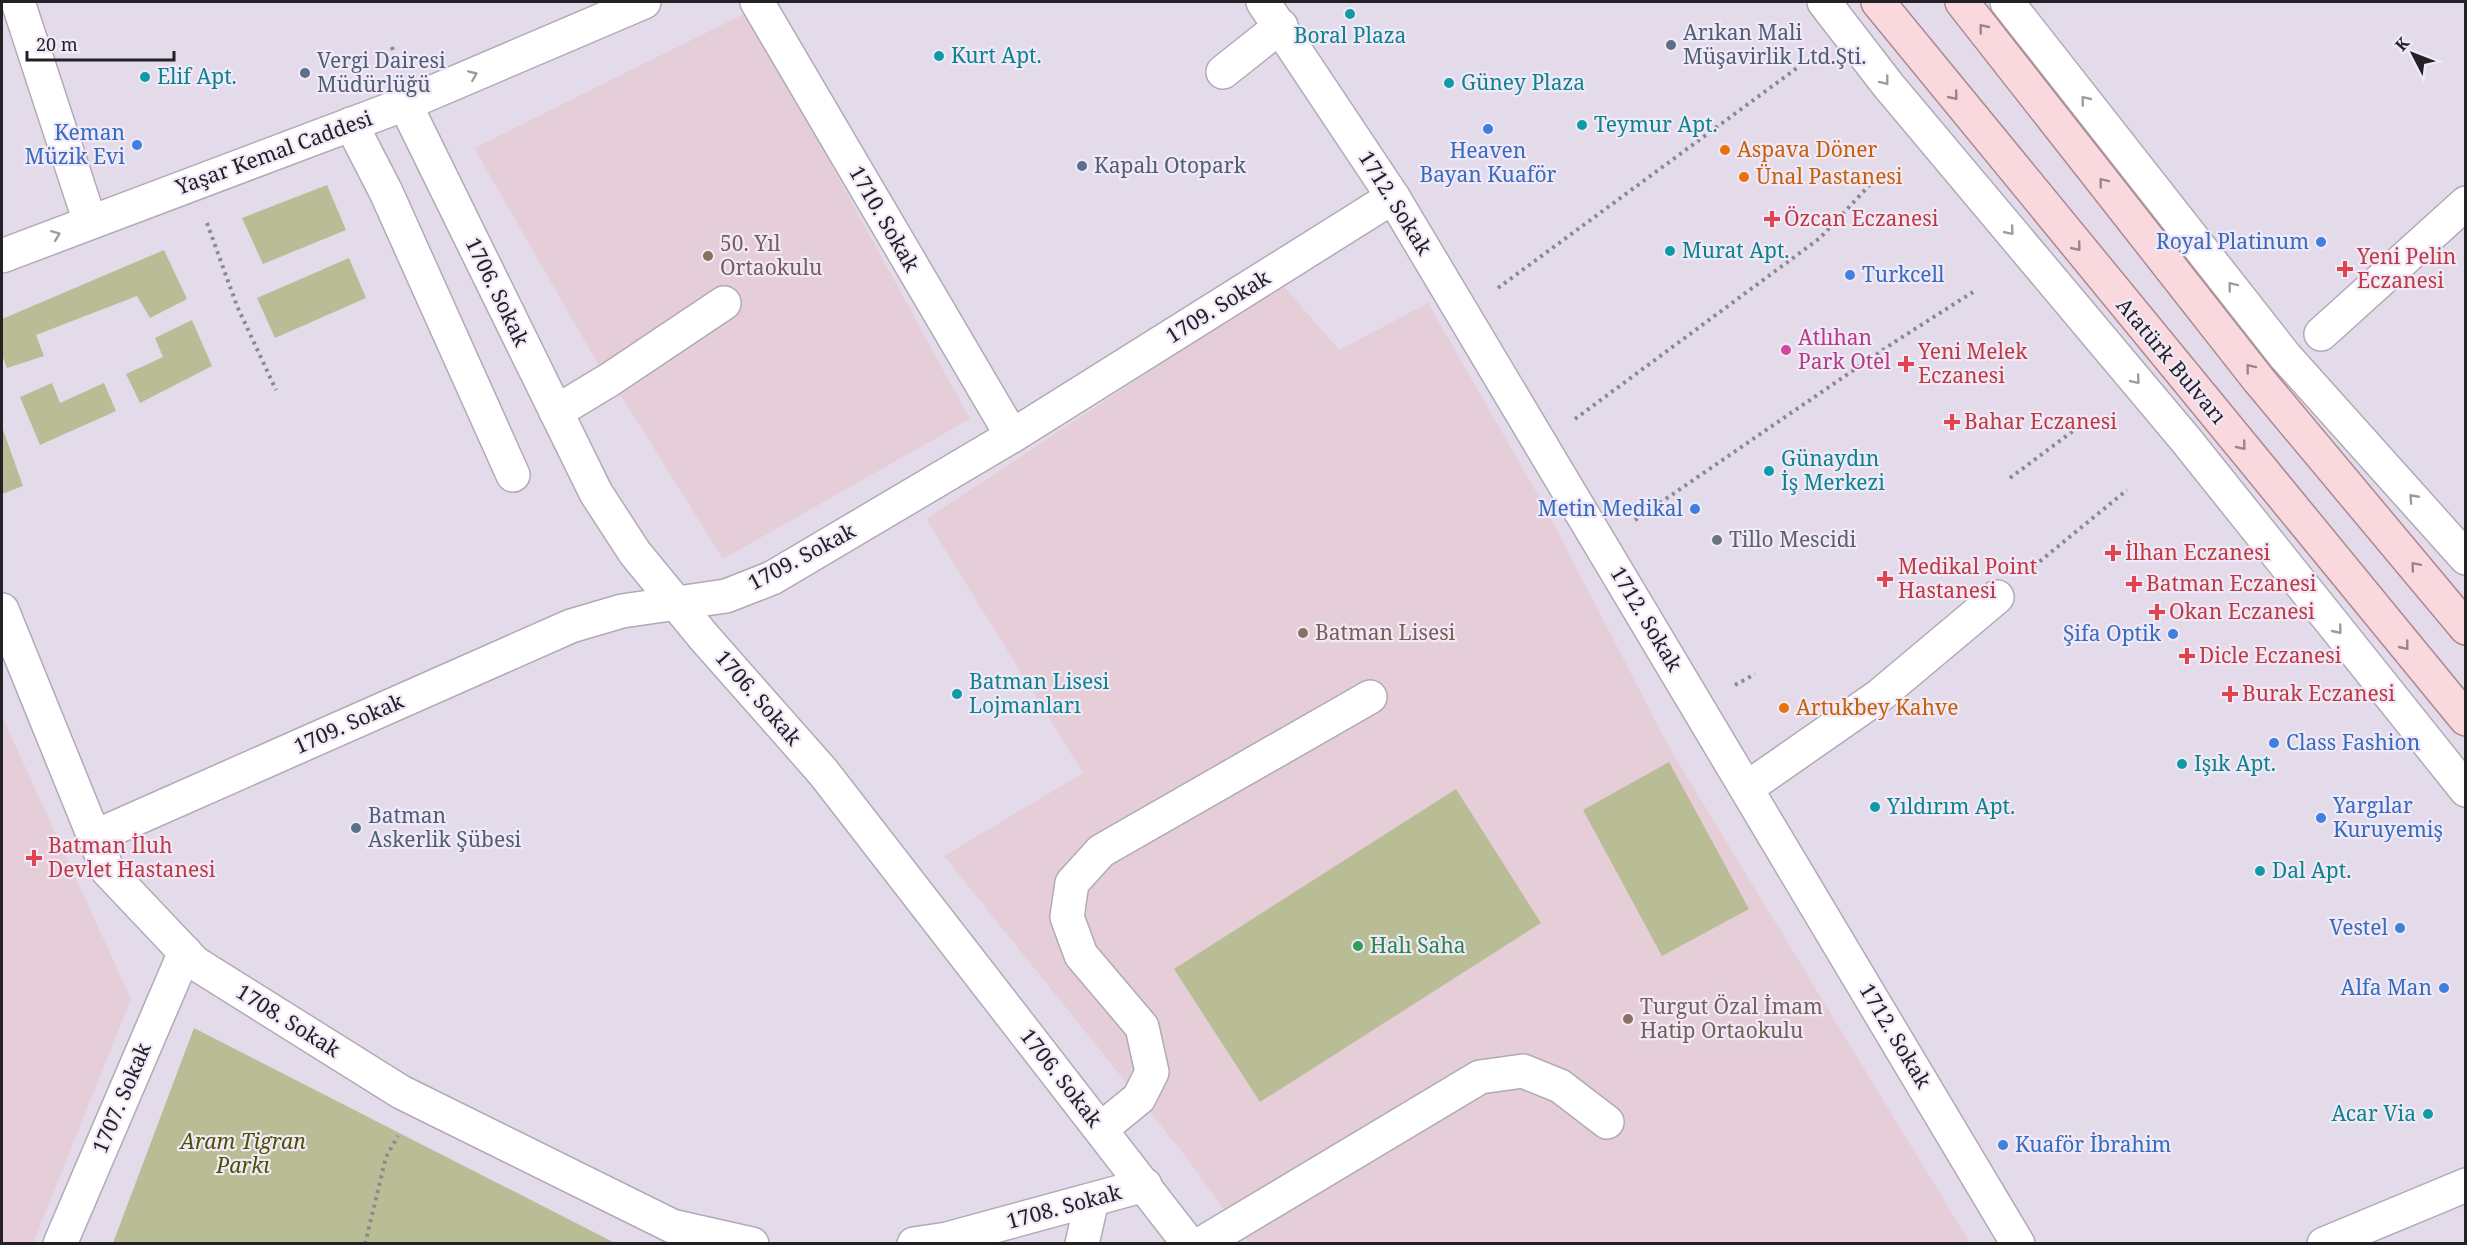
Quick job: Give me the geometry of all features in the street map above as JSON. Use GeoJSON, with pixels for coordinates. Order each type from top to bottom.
{"type":"FeatureCollection","features":[{"type":"Feature","properties":{"kind":"main road","name":"Atatürk Bulvarı"},"geometry":{"type":"LineString","coordinates":[[1878,2],[2466,719]]}},
{"type":"Feature","properties":{"kind":"main road"},"geometry":{"type":"LineString","coordinates":[[1962,2],[2258,379],[2466,628]]}},
{"type":"Feature","properties":{"kind":"street"},"geometry":{"type":"LineString","coordinates":[[18,2],[90,222]]}},
{"type":"Feature","properties":{"kind":"street","name":"Yaşar Kemal Caddesi"},"geometry":{"type":"LineString","coordinates":[[2,256],[405,104],[644,2]]}},
{"type":"Feature","properties":{"kind":"street","name":"1710. Sokak"},"geometry":{"type":"LineString","coordinates":[[757,2],[1012,436]]}},
{"type":"Feature","properties":{"kind":"street"},"geometry":{"type":"LineString","coordinates":[[1824,2],[1888,85],[2186,440],[2466,790]]}},
{"type":"Feature","properties":{"kind":"street"},"geometry":{"type":"LineString","coordinates":[[2007,2],[2285,356],[2466,558]]}},
{"type":"Feature","properties":{"kind":"street"},"geometry":{"type":"LineString","coordinates":[[1222,72],[1272,14]]}},
{"type":"Feature","properties":{"kind":"street","name":"1712. Sokak"},"geometry":{"type":"LineString","coordinates":[[1272,14],[1393,197],[2018,1244]]}},
{"type":"Feature","properties":{"kind":"street","name":"1706. Sokak"},"geometry":{"type":"LineString","coordinates":[[405,104],[596,493],[635,553],[823,772],[1189,1244]]}},
{"type":"Feature","properties":{"kind":"street"},"geometry":{"type":"LineString","coordinates":[[351,124],[387,192],[513,475]]}},
{"type":"Feature","properties":{"kind":"street","name":"1709. Sokak"},"geometry":{"type":"LineString","coordinates":[[94,837],[571,626],[622,610],[674,601],[726,596],[772,578],[1012,436],[1393,197]]}},
{"type":"Feature","properties":{"kind":"street"},"geometry":{"type":"LineString","coordinates":[[2321,334],[2466,203]]}},
{"type":"Feature","properties":{"kind":"street"},"geometry":{"type":"LineString","coordinates":[[556,412],[609,380],[724,303]]}},
{"type":"Feature","properties":{"kind":"street"},"geometry":{"type":"LineString","coordinates":[[1748,789],[1879,696],[1996,597]]}},
{"type":"Feature","properties":{"kind":"street","name":"1708. Sokak"},"geometry":{"type":"LineString","coordinates":[[2,610],[108,871],[195,963],[418,1101],[672,1226],[752,1244]]}},
{"type":"Feature","properties":{"kind":"street"},"geometry":{"type":"LineString","coordinates":[[1101,1130],[1139,1098],[1152,1072],[1142,1028],[1081,955],[1066,917],[1072,882],[1101,851],[1370,697]]}},
{"type":"Feature","properties":{"kind":"street","name":"1707. Sokak"},"geometry":{"type":"LineString","coordinates":[[60,1244],[185,952]]}},
{"type":"Feature","properties":{"kind":"street"},"geometry":{"type":"LineString","coordinates":[[1201,1244],[1480,1077],[1522,1071],[1560,1086],[1606,1122]]}},
{"type":"Feature","properties":{"kind":"street","name":"1708. Sokak"},"geometry":{"type":"LineString","coordinates":[[914,1244],[947,1239],[1145,1185]]}},
{"type":"Feature","properties":{"kind":"street"},"geometry":{"type":"LineString","coordinates":[[2324,1244],[2466,1185]]}},
{"type":"Feature","properties":{"kind":"street"},"geometry":{"type":"LineString","coordinates":[[1082,1244],[1092,1200]]}},
{"type":"Feature","properties":{"kind":"path"},"geometry":{"type":"LineString","coordinates":[[1463,314],[1797,68]]}},
{"type":"Feature","properties":{"kind":"path"},"geometry":{"type":"LineString","coordinates":[[1541,445],[1820,238],[1880,174]]}},
{"type":"Feature","properties":{"kind":"path"},"geometry":{"type":"LineString","coordinates":[[189,184],[203,212],[237,306],[276,390]]}},
{"type":"Feature","properties":{"kind":"path"},"geometry":{"type":"LineString","coordinates":[[1601,544],[1886,347],[1973,292]]}},
{"type":"Feature","properties":{"kind":"path"},"geometry":{"type":"LineString","coordinates":[[2010,478],[2077,428]]}},
{"type":"Feature","properties":{"kind":"path"},"geometry":{"type":"LineString","coordinates":[[2066,540],[2127,490]]}},
{"type":"Feature","properties":{"kind":"path"},"geometry":{"type":"LineString","coordinates":[[365,1244],[386,1157],[418,1101]]}},
{"type":"Feature","properties":{"kind":"shaded area","name":"50. Yıl Ortaokulu"},"geometry":{"type":"Polygon","coordinates":[[[748,12],[970,419],[723,559],[625,402],[598,364],[474,148],[748,12]]]}},
{"type":"Feature","properties":{"kind":"shaded area","name":"Batman Lisesi"},"geometry":{"type":"Polygon","coordinates":[[[1282,284],[1339,350],[1428,303],[1545,507],[1669,747],[1970,1243],[1249,1243],[1182,1152],[944,856],[1083,773],[926,519],[1282,284]]]}},
{"type":"Feature","properties":{"kind":"shaded area","name":"Batman İluh Devlet Hastanesi"},"geometry":{"type":"Polygon","coordinates":[[[2,716],[131,999],[33,1243],[2,1243],[2,716]]]}},
{"type":"Feature","properties":{"kind":"green space"},"geometry":{"type":"Polygon","coordinates":[[[327,185],[346,230],[263,264],[242,218],[327,185]]]}},
{"type":"Feature","properties":{"kind":"green space"},"geometry":{"type":"Polygon","coordinates":[[[164,250],[187,299],[150,318],[137,296],[36,335],[44,356],[7,368],[2,355],[2,319],[164,250]]]}},
{"type":"Feature","properties":{"kind":"green space"},"geometry":{"type":"Polygon","coordinates":[[[349,258],[366,298],[275,338],[257,298],[349,258]]]}},
{"type":"Feature","properties":{"kind":"green space"},"geometry":{"type":"Polygon","coordinates":[[[192,320],[212,366],[140,403],[126,374],[163,357],[155,338],[192,320]]]}},
{"type":"Feature","properties":{"kind":"green space"},"geometry":{"type":"Polygon","coordinates":[[[52,383],[60,403],[104,383],[116,411],[40,445],[20,397],[52,383]]]}},
{"type":"Feature","properties":{"kind":"green space"},"geometry":{"type":"Polygon","coordinates":[[[2,427],[23,486],[2,494],[2,427]]]}},
{"type":"Feature","properties":{"kind":"green space"},"geometry":{"type":"Polygon","coordinates":[[[1669,762],[1749,909],[1662,956],[1583,810],[1669,762]]]}},
{"type":"Feature","properties":{"kind":"green space","name":"Halı Saha"},"geometry":{"type":"Polygon","coordinates":[[[1456,789],[1541,923],[1260,1102],[1174,969],[1456,789]]]}},
{"type":"Feature","properties":{"kind":"green space","name":"Aram Tigran Parkı"},"geometry":{"type":"Polygon","coordinates":[[[194,1028],[615,1243],[113,1243],[194,1028]]]}},
{"type":"Feature","properties":{"kind":"place","name":"Boral Plaza"},"geometry":{"type":"Point","coordinates":[1350,14]}},
{"type":"Feature","properties":{"kind":"place","name":"Arıkan Mali Müşavirlik Ltd.Şti."},"geometry":{"type":"Point","coordinates":[1671,45]}},
{"type":"Feature","properties":{"kind":"place","name":"Kurt Apt."},"geometry":{"type":"Point","coordinates":[939,56]}},
{"type":"Feature","properties":{"kind":"place","name":"Vergi Dairesi Müdürlüğü"},"geometry":{"type":"Point","coordinates":[305,73]}},
{"type":"Feature","properties":{"kind":"place","name":"Elif Apt."},"geometry":{"type":"Point","coordinates":[145,77]}},
{"type":"Feature","properties":{"kind":"place","name":"Güney Plaza"},"geometry":{"type":"Point","coordinates":[1449,83]}},
{"type":"Feature","properties":{"kind":"place","name":"Teymur Apt."},"geometry":{"type":"Point","coordinates":[1582,125]}},
{"type":"Feature","properties":{"kind":"place","name":"Heaven Bayan Kuaför"},"geometry":{"type":"Point","coordinates":[1488,129]}},
{"type":"Feature","properties":{"kind":"place","name":"Keman Müzik Evi"},"geometry":{"type":"Point","coordinates":[137,145]}},
{"type":"Feature","properties":{"kind":"place","name":"Aspava Döner"},"geometry":{"type":"Point","coordinates":[1725,150]}},
{"type":"Feature","properties":{"kind":"place","name":"Kapalı Otopark"},"geometry":{"type":"Point","coordinates":[1082,166]}},
{"type":"Feature","properties":{"kind":"place","name":"Ünal Pastanesi"},"geometry":{"type":"Point","coordinates":[1744,177]}},
{"type":"Feature","properties":{"kind":"place","name":"Özcan Eczanesi"},"geometry":{"type":"Point","coordinates":[1772,219]}},
{"type":"Feature","properties":{"kind":"place","name":"Royal Platinum"},"geometry":{"type":"Point","coordinates":[2321,242]}},
{"type":"Feature","properties":{"kind":"place","name":"Murat Apt."},"geometry":{"type":"Point","coordinates":[1670,251]}},
{"type":"Feature","properties":{"kind":"place","name":"50. Yıl Ortaokulu"},"geometry":{"type":"Point","coordinates":[708,256]}},
{"type":"Feature","properties":{"kind":"place","name":"Yeni Pelin Eczanesi"},"geometry":{"type":"Point","coordinates":[2345,269]}},
{"type":"Feature","properties":{"kind":"place","name":"Turkcell"},"geometry":{"type":"Point","coordinates":[1850,275]}},
{"type":"Feature","properties":{"kind":"place","name":"Atlıhan Park Otel"},"geometry":{"type":"Point","coordinates":[1786,350]}},
{"type":"Feature","properties":{"kind":"place","name":"Yeni Melek Eczanesi"},"geometry":{"type":"Point","coordinates":[1906,364]}},
{"type":"Feature","properties":{"kind":"place","name":"Bahar Eczanesi"},"geometry":{"type":"Point","coordinates":[1952,422]}},
{"type":"Feature","properties":{"kind":"place","name":"Günaydın İş Merkezi"},"geometry":{"type":"Point","coordinates":[1769,471]}},
{"type":"Feature","properties":{"kind":"place","name":"Metin Medikal"},"geometry":{"type":"Point","coordinates":[1695,509]}},
{"type":"Feature","properties":{"kind":"place","name":"Tillo Mescidi"},"geometry":{"type":"Point","coordinates":[1717,540]}},
{"type":"Feature","properties":{"kind":"place","name":"İlhan Eczanesi"},"geometry":{"type":"Point","coordinates":[2113,553]}},
{"type":"Feature","properties":{"kind":"place","name":"Medikal Point Hastanesi"},"geometry":{"type":"Point","coordinates":[1885,579]}},
{"type":"Feature","properties":{"kind":"place","name":"Batman Eczanesi"},"geometry":{"type":"Point","coordinates":[2134,584]}},
{"type":"Feature","properties":{"kind":"place","name":"Okan Eczanesi"},"geometry":{"type":"Point","coordinates":[2157,612]}},
{"type":"Feature","properties":{"kind":"place","name":"Batman Lisesi"},"geometry":{"type":"Point","coordinates":[1303,633]}},
{"type":"Feature","properties":{"kind":"place","name":"Şifa Optik"},"geometry":{"type":"Point","coordinates":[2173,634]}},
{"type":"Feature","properties":{"kind":"place","name":"Dicle Eczanesi"},"geometry":{"type":"Point","coordinates":[2187,656]}},
{"type":"Feature","properties":{"kind":"place","name":"Batman Lisesi Lojmanları"},"geometry":{"type":"Point","coordinates":[957,694]}},
{"type":"Feature","properties":{"kind":"place","name":"Burak Eczanesi"},"geometry":{"type":"Point","coordinates":[2230,694]}},
{"type":"Feature","properties":{"kind":"place","name":"Artukbey Kahve"},"geometry":{"type":"Point","coordinates":[1784,708]}},
{"type":"Feature","properties":{"kind":"place","name":"Class Fashion"},"geometry":{"type":"Point","coordinates":[2274,743]}},
{"type":"Feature","properties":{"kind":"place","name":"Işık Apt."},"geometry":{"type":"Point","coordinates":[2182,764]}},
{"type":"Feature","properties":{"kind":"place","name":"Yıldırım Apt."},"geometry":{"type":"Point","coordinates":[1875,807]}},
{"type":"Feature","properties":{"kind":"place","name":"Yargılar Kuruyemiş"},"geometry":{"type":"Point","coordinates":[2321,818]}},
{"type":"Feature","properties":{"kind":"place","name":"Batman Askerlik Şübesi"},"geometry":{"type":"Point","coordinates":[356,828]}},
{"type":"Feature","properties":{"kind":"place","name":"Batman İluh Devlet Hastanesi"},"geometry":{"type":"Point","coordinates":[34,858]}},
{"type":"Feature","properties":{"kind":"place","name":"Dal Apt."},"geometry":{"type":"Point","coordinates":[2260,871]}},
{"type":"Feature","properties":{"kind":"place","name":"Vestel"},"geometry":{"type":"Point","coordinates":[2400,928]}},
{"type":"Feature","properties":{"kind":"place","name":"Halı Saha"},"geometry":{"type":"Point","coordinates":[1358,946]}},
{"type":"Feature","properties":{"kind":"place","name":"Alfa Man"},"geometry":{"type":"Point","coordinates":[2444,988]}},
{"type":"Feature","properties":{"kind":"place","name":"Turgut Özal İmam Hatip Ortaokulu"},"geometry":{"type":"Point","coordinates":[1628,1019]}},
{"type":"Feature","properties":{"kind":"place","name":"Acar Via"},"geometry":{"type":"Point","coordinates":[2428,1114]}},
{"type":"Feature","properties":{"kind":"place","name":"Kuaför İbrahim"},"geometry":{"type":"Point","coordinates":[2003,1145]}}]}
